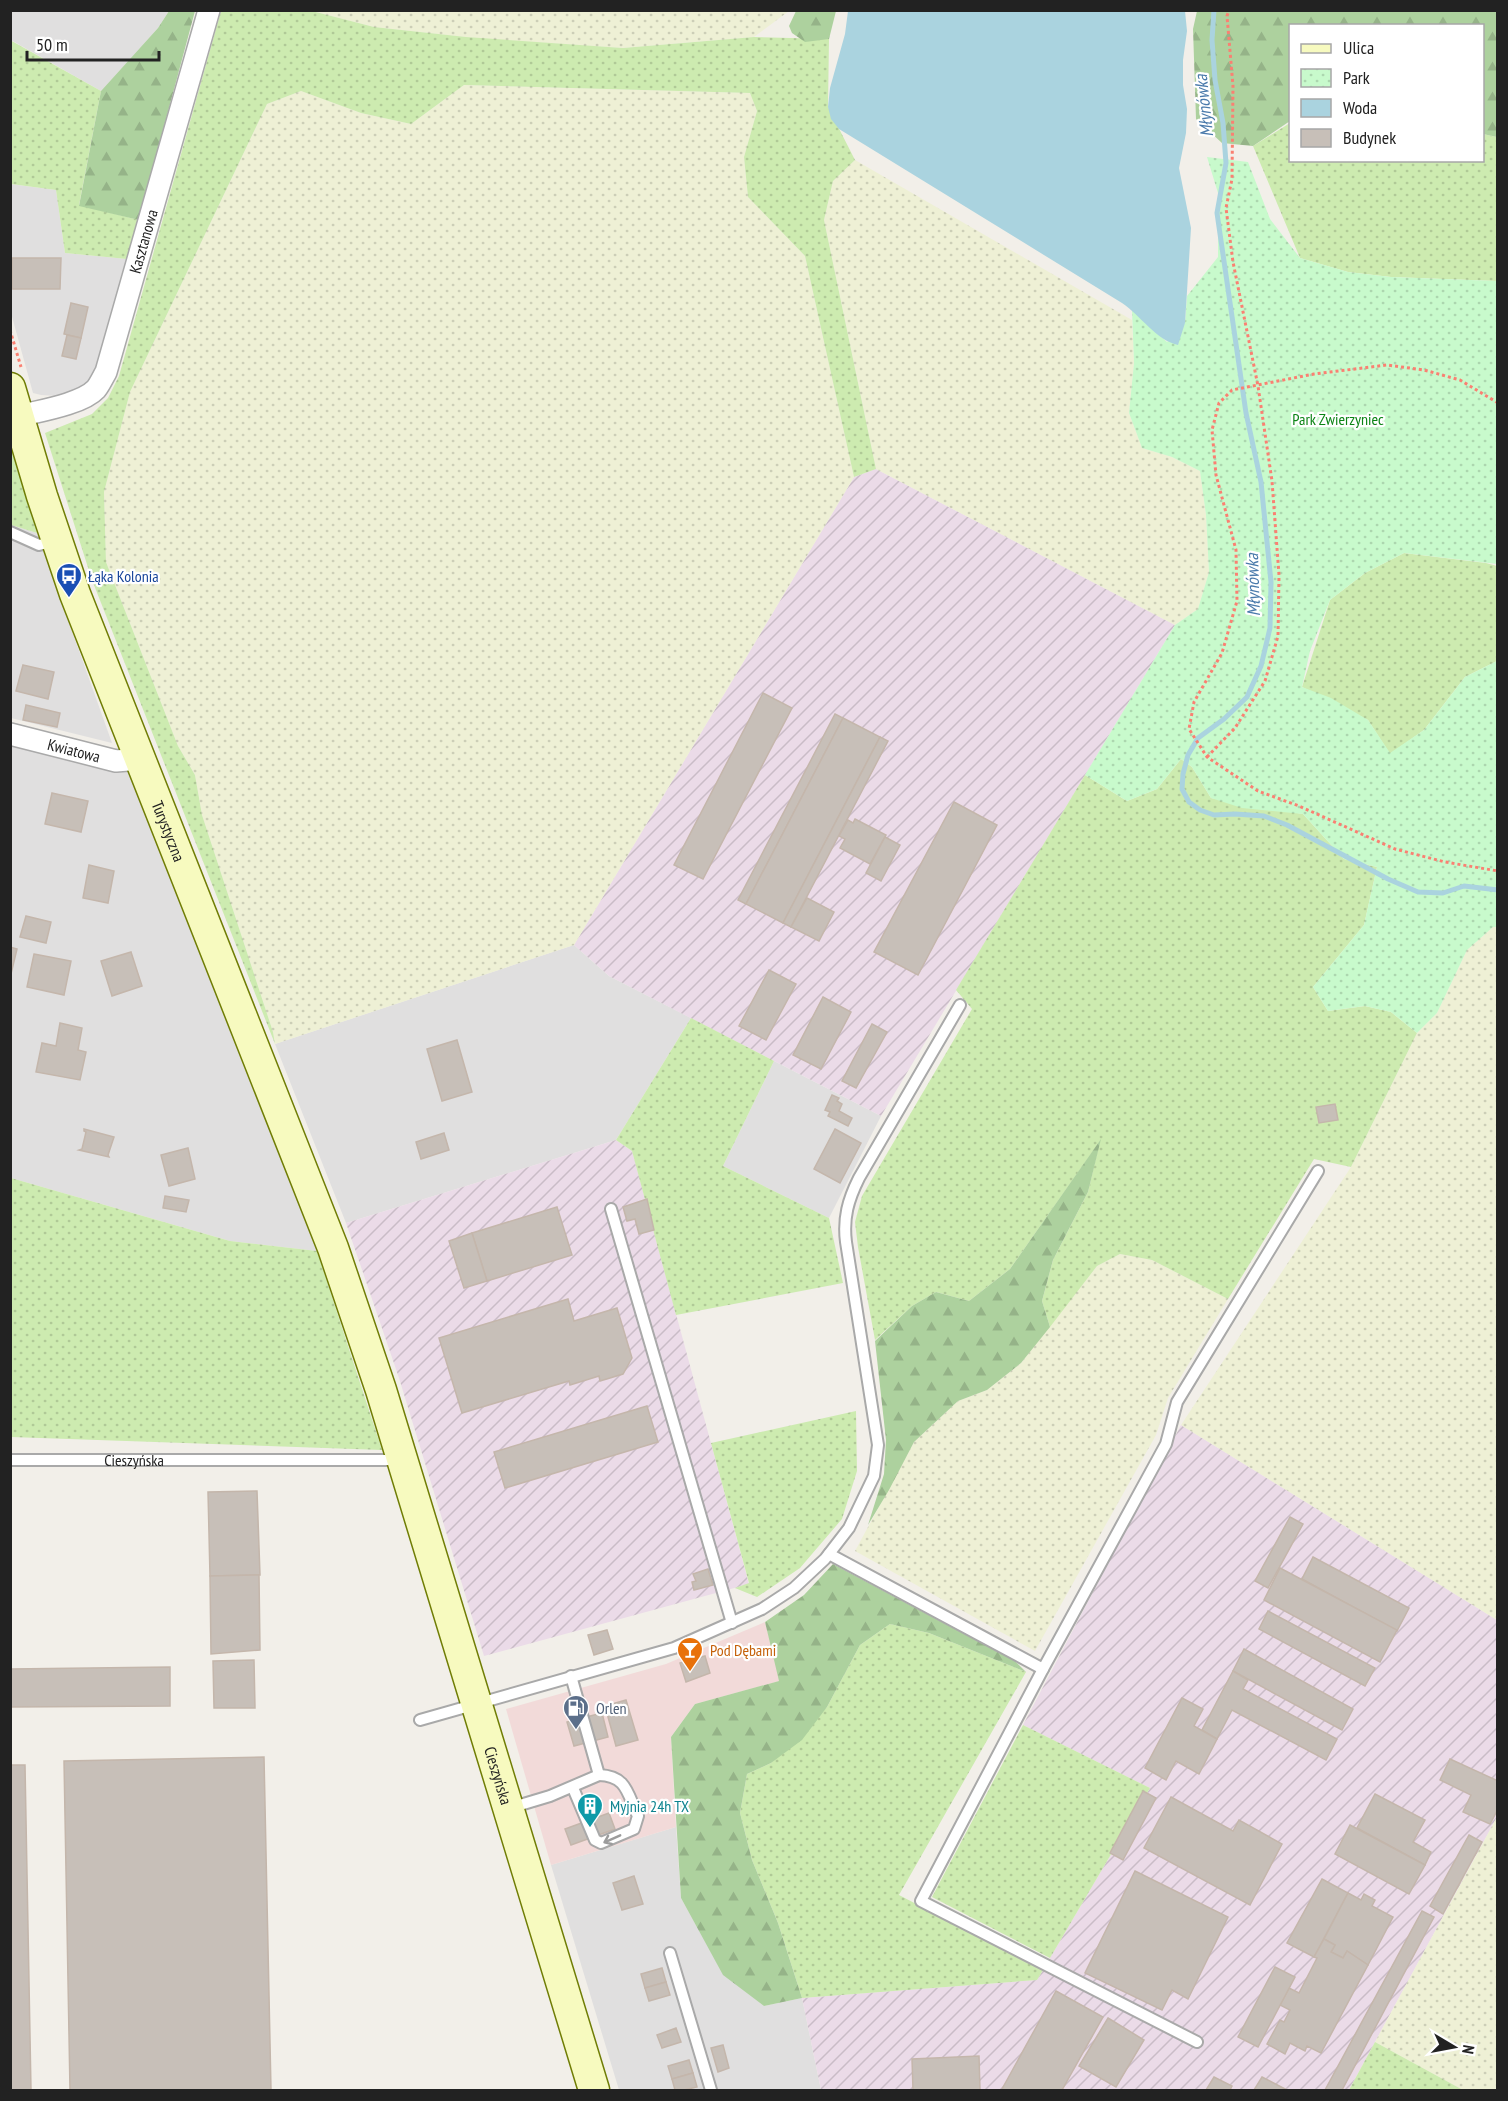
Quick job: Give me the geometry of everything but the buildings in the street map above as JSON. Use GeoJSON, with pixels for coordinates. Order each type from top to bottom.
{"type":"FeatureCollection","features":[{"type":"Feature","properties":{"kind":"main road","name":"Turystyczna"},"geometry":{"type":"LineString","coordinates":[[15,402],[56,541],[75,594],[340,1268]]}},
{"type":"Feature","properties":{"kind":"main road","name":"Cieszyńska"},"geometry":{"type":"LineString","coordinates":[[340,1268],[403,1459],[594,2091]]}},
{"type":"Feature","properties":{"kind":"street","name":"Kasztanowa"},"geometry":{"type":"LineString","coordinates":[[15,402],[68,403],[95,390],[106,372],[209,10]]}},
{"type":"Feature","properties":{"kind":"street","name":"Kwiatowa"},"geometry":{"type":"LineString","coordinates":[[10,734],[111,760],[123,761],[138,756]]}},
{"type":"Feature","properties":{"kind":"lane"},"geometry":{"type":"LineString","coordinates":[[10,532],[39,545],[56,541]]}},
{"type":"Feature","properties":{"kind":"lane"},"geometry":{"type":"LineString","coordinates":[[420,1720],[674,1648],[762,1609],[794,1588],[830,1554],[849,1528],[874,1476],[878,1445],[846,1242],[844,1226],[847,1208],[859,1178],[960,1005]]}},
{"type":"Feature","properties":{"kind":"lane"},"geometry":{"type":"LineString","coordinates":[[1197,2042],[921,1901],[1043,1669],[1166,1444],[1177,1402],[1318,1171]]}},
{"type":"Feature","properties":{"kind":"lane"},"geometry":{"type":"LineString","coordinates":[[611,1209],[732,1623]]}},
{"type":"Feature","properties":{"kind":"lane","name":"Cieszyńska"},"geometry":{"type":"LineString","coordinates":[[10,1460],[395,1461],[403,1459]]}},
{"type":"Feature","properties":{"kind":"lane"},"geometry":{"type":"LineString","coordinates":[[830,1554],[1043,1669]]}},
{"type":"Feature","properties":{"kind":"lane"},"geometry":{"type":"LineString","coordinates":[[571,1676],[599,1775]]}},
{"type":"Feature","properties":{"kind":"lane"},"geometry":{"type":"LineString","coordinates":[[509,1808],[573,1788],[599,1775],[612,1776],[620,1780],[638,1816],[634,1829],[601,1844],[595,1840],[573,1788]]}},
{"type":"Feature","properties":{"kind":"lane"},"geometry":{"type":"LineString","coordinates":[[670,1953],[711,2091]]}},
{"type":"Feature","properties":{"kind":"path"},"geometry":{"type":"LineString","coordinates":[[1208,757],[1235,728],[1265,681],[1278,636],[1279,575],[1272,481],[1258,386],[1236,274],[1226,208],[1232,179],[1233,86],[1228,10]]}},
{"type":"Feature","properties":{"kind":"path"},"geometry":{"type":"LineString","coordinates":[[1497,403],[1460,380],[1424,370],[1387,365],[1314,374],[1232,390],[1219,404],[1212,430],[1216,475],[1236,550],[1237,601],[1222,653],[1194,702],[1189,729],[1208,757],[1258,791],[1299,806],[1395,849],[1445,862],[1497,871]]}},
{"type":"Feature","properties":{"kind":"shaded area"},"geometry":{"type":"Polygon","coordinates":[[[11,11],[169,11],[158,28],[101,91],[11,40],[11,11]]]}},
{"type":"Feature","properties":{"kind":"shaded area"},"geometry":{"type":"Polygon","coordinates":[[[10,184],[56,190],[65,253],[127,259],[99,368],[91,382],[81,390],[57,396],[33,393],[11,313],[10,184]]]}},
{"type":"Feature","properties":{"kind":"shaded area"},"geometry":{"type":"Polygon","coordinates":[[[876,469],[1175,625],[881,1116],[609,976],[574,945],[854,477],[876,469]]]}},
{"type":"Feature","properties":{"kind":"shaded area"},"geometry":{"type":"Polygon","coordinates":[[[11,525],[37,533],[112,743],[11,718],[11,525]]]}},
{"type":"Feature","properties":{"kind":"shaded area"},"geometry":{"type":"Polygon","coordinates":[[[11,743],[128,772],[317,1251],[230,1241],[11,1178],[11,743]]]}},
{"type":"Feature","properties":{"kind":"shaded area"},"geometry":{"type":"Polygon","coordinates":[[[574,945],[609,976],[691,1018],[616,1140],[346,1223],[275,1044],[574,945]]]}},
{"type":"Feature","properties":{"kind":"shaded area"},"geometry":{"type":"Polygon","coordinates":[[[774,1061],[881,1116],[829,1218],[723,1166],[774,1061]]]}},
{"type":"Feature","properties":{"kind":"shaded area"},"geometry":{"type":"Polygon","coordinates":[[[616,1140],[632,1151],[749,1584],[484,1656],[399,1378],[346,1223],[616,1140]]]}},
{"type":"Feature","properties":{"kind":"shaded area"},"geometry":{"type":"Polygon","coordinates":[[[1181,1425],[1497,1620],[1497,1817],[1349,2090],[821,2090],[802,1998],[1037,1980],[1150,1788],[1023,1725],[1181,1425]]]}},
{"type":"Feature","properties":{"kind":"shaded area"},"geometry":{"type":"Polygon","coordinates":[[[765,1622],[780,1681],[695,1704],[671,1737],[676,1827],[551,1865],[506,1709],[666,1664],[765,1622]]]}},
{"type":"Feature","properties":{"kind":"shaded area"},"geometry":{"type":"Polygon","coordinates":[[[676,1827],[681,1898],[723,1974],[764,2006],[802,1998],[821,2090],[619,2090],[551,1865],[676,1827]]]}},
{"type":"Feature","properties":{"kind":"green space"},"geometry":{"type":"Polygon","coordinates":[[[169,11],[195,11],[139,220],[79,206],[101,91],[158,28],[169,11]]]}},
{"type":"Feature","properties":{"kind":"green space"},"geometry":{"type":"Polygon","coordinates":[[[221,11],[312,11],[374,27],[466,37],[623,48],[754,37],[829,39],[828,107],[855,160],[833,181],[824,220],[876,469],[854,477],[805,256],[748,197],[744,157],[757,111],[750,93],[464,85],[411,124],[361,113],[301,91],[267,104],[130,392],[104,492],[106,562],[178,746],[195,775],[202,815],[275,1044],[92,580],[45,433],[92,414],[108,398],[119,376],[221,11]]]}},
{"type":"Feature","properties":{"kind":"green space"},"geometry":{"type":"Polygon","coordinates":[[[312,11],[789,11],[754,37],[623,48],[483,39],[374,27],[312,11]]]}},
{"type":"Feature","properties":{"kind":"green space"},"geometry":{"type":"Polygon","coordinates":[[[796,11],[836,11],[829,39],[805,42],[792,33],[789,26],[796,11]]]}},
{"type":"Feature","properties":{"kind":"green space"},"geometry":{"type":"Polygon","coordinates":[[[1197,11],[1497,11],[1497,137],[1484,134],[1484,24],[1289,24],[1289,122],[1253,146],[1222,143],[1196,119],[1193,29],[1197,11]]]}},
{"type":"Feature","properties":{"kind":"green space"},"geometry":{"type":"Polygon","coordinates":[[[10,40],[101,91],[79,205],[139,220],[127,259],[65,253],[56,190],[11,184],[10,40]]]}},
{"type":"Feature","properties":{"kind":"green space"},"geometry":{"type":"Polygon","coordinates":[[[464,85],[750,93],[757,111],[744,157],[748,197],[805,256],[854,477],[574,945],[275,1044],[202,815],[195,775],[178,746],[106,562],[104,492],[130,392],[267,104],[301,91],[361,113],[411,124],[464,85]]]}},
{"type":"Feature","properties":{"kind":"green space"},"geometry":{"type":"Polygon","coordinates":[[[1289,124],[1289,162],[1484,162],[1484,134],[1497,137],[1497,281],[1391,277],[1348,272],[1300,258],[1253,146],[1289,124]]]}},
{"type":"Feature","properties":{"kind":"green space","name":"Park Zwierzyniec"},"geometry":{"type":"Polygon","coordinates":[[[1207,157],[1248,162],[1270,219],[1300,258],[1348,272],[1391,277],[1497,281],[1497,564],[1404,553],[1365,573],[1330,600],[1310,651],[1302,687],[1331,698],[1368,720],[1390,753],[1424,730],[1465,677],[1497,661],[1497,927],[1493,927],[1467,950],[1437,1013],[1417,1033],[1391,1012],[1365,1006],[1328,1011],[1313,987],[1364,925],[1377,867],[1344,859],[1303,814],[1242,808],[1211,798],[1192,767],[1181,759],[1157,789],[1127,801],[1085,775],[1175,625],[1198,609],[1209,572],[1206,515],[1200,471],[1172,457],[1142,448],[1129,413],[1134,363],[1132,310],[1167,342],[1185,323],[1187,296],[1218,257],[1218,193],[1207,157]]]}},
{"type":"Feature","properties":{"kind":"green space"},"geometry":{"type":"Polygon","coordinates":[[[855,160],[1132,320],[1134,363],[1129,413],[1142,448],[1172,457],[1200,471],[1206,515],[1209,572],[1198,609],[1175,625],[876,469],[824,220],[833,181],[855,160]]]}},
{"type":"Feature","properties":{"kind":"green space"},"geometry":{"type":"Polygon","coordinates":[[[11,430],[37,533],[11,525],[11,430]]]}},
{"type":"Feature","properties":{"kind":"green space"},"geometry":{"type":"Polygon","coordinates":[[[1404,553],[1497,566],[1497,661],[1465,677],[1424,730],[1390,754],[1368,720],[1302,687],[1330,600],[1365,573],[1404,553]]]}},
{"type":"Feature","properties":{"kind":"green space"},"geometry":{"type":"Polygon","coordinates":[[[1181,759],[1192,767],[1211,798],[1303,814],[1344,859],[1377,867],[1364,925],[1313,987],[1328,1011],[1365,1006],[1391,1012],[1417,1033],[1351,1167],[1314,1159],[1228,1299],[1152,1260],[1120,1254],[1097,1266],[1050,1327],[1042,1301],[1053,1260],[1088,1192],[1100,1141],[1010,1269],[969,1301],[936,1292],[912,1306],[875,1340],[855,1222],[862,1196],[972,1009],[956,990],[1085,775],[1127,801],[1157,789],[1181,759]]]}},
{"type":"Feature","properties":{"kind":"green space"},"geometry":{"type":"Polygon","coordinates":[[[1493,927],[1497,927],[1497,1620],[1181,1425],[1351,1167],[1417,1033],[1437,1013],[1467,950],[1493,927]]]}},
{"type":"Feature","properties":{"kind":"green space"},"geometry":{"type":"Polygon","coordinates":[[[691,1018],[774,1061],[723,1166],[829,1218],[843,1283],[676,1315],[632,1151],[616,1140],[691,1018]]]}},
{"type":"Feature","properties":{"kind":"green space"},"geometry":{"type":"Polygon","coordinates":[[[1101,1139],[1088,1192],[1053,1260],[1042,1301],[1050,1327],[1021,1363],[987,1390],[958,1401],[914,1442],[868,1525],[884,1474],[886,1440],[875,1341],[912,1306],[936,1292],[969,1301],[1010,1269],[1101,1139]]]}},
{"type":"Feature","properties":{"kind":"green space"},"geometry":{"type":"Polygon","coordinates":[[[11,1178],[230,1241],[317,1251],[382,1450],[11,1437],[11,1178]]]}},
{"type":"Feature","properties":{"kind":"green space"},"geometry":{"type":"Polygon","coordinates":[[[1120,1254],[1152,1260],[1228,1299],[1168,1398],[1156,1435],[1035,1651],[855,1551],[914,1442],[958,1401],[987,1390],[1021,1363],[1097,1266],[1120,1254]]]}},
{"type":"Feature","properties":{"kind":"green space"},"geometry":{"type":"Polygon","coordinates":[[[856,1411],[857,1471],[842,1519],[800,1568],[757,1597],[735,1588],[749,1583],[711,1443],[856,1411]]]}},
{"type":"Feature","properties":{"kind":"green space"},"geometry":{"type":"Polygon","coordinates":[[[833,1564],[1015,1661],[1026,1672],[929,1633],[890,1624],[860,1645],[827,1707],[802,1740],[771,1763],[747,1774],[740,1813],[752,1860],[778,1923],[802,1998],[764,2006],[723,1975],[681,1898],[671,1737],[695,1704],[779,1681],[765,1622],[804,1595],[833,1564]]]}},
{"type":"Feature","properties":{"kind":"green space"},"geometry":{"type":"Polygon","coordinates":[[[890,1624],[929,1633],[1026,1672],[899,1895],[1043,1970],[1037,1980],[802,1998],[778,1923],[752,1860],[740,1813],[747,1774],[771,1763],[827,1707],[860,1645],[890,1624]]]}},
{"type":"Feature","properties":{"kind":"green space"},"geometry":{"type":"Polygon","coordinates":[[[1023,1725],[1150,1788],[1050,1958],[932,1897],[1023,1725]]]}},
{"type":"Feature","properties":{"kind":"green space"},"geometry":{"type":"Polygon","coordinates":[[[1497,1817],[1497,2090],[1463,2090],[1375,2042],[1497,1817]]]}},
{"type":"Feature","properties":{"kind":"green space"},"geometry":{"type":"Polygon","coordinates":[[[1375,2042],[1463,2090],[1349,2090],[1375,2042]]]}},
{"type":"Feature","properties":{"kind":"water"},"geometry":{"type":"Polygon","coordinates":[[[848,11],[1185,11],[1187,31],[1183,60],[1183,85],[1187,109],[1186,133],[1179,168],[1191,228],[1185,323],[1178,345],[1156,333],[1122,303],[839,129],[831,119],[828,107],[830,88],[845,34],[848,11]]]}},
{"type":"Feature","properties":{"kind":"waterway","name":"Młynówka"},"geometry":{"type":"LineString","coordinates":[[1214,10],[1212,40],[1215,80],[1223,123],[1226,163],[1217,213],[1246,413],[1261,482],[1271,582],[1270,628],[1261,666],[1247,697],[1224,719],[1198,738],[1188,755],[1182,789],[1189,802],[1200,810],[1214,815],[1264,816],[1287,825],[1388,879],[1418,892],[1443,893],[1464,886],[1498,890]]}},
{"type":"Feature","properties":{"kind":"place","name":"Łąka Kolonia"},"geometry":{"type":"Point","coordinates":[69,599]}},
{"type":"Feature","properties":{"kind":"place","name":"Pod Dębami"},"geometry":{"type":"Point","coordinates":[690,1673]}},
{"type":"Feature","properties":{"kind":"place","name":"Orlen"},"geometry":{"type":"Point","coordinates":[576,1731]}},
{"type":"Feature","properties":{"kind":"place","name":"Myjnia 24h TX"},"geometry":{"type":"Point","coordinates":[590,1829]}}]}
